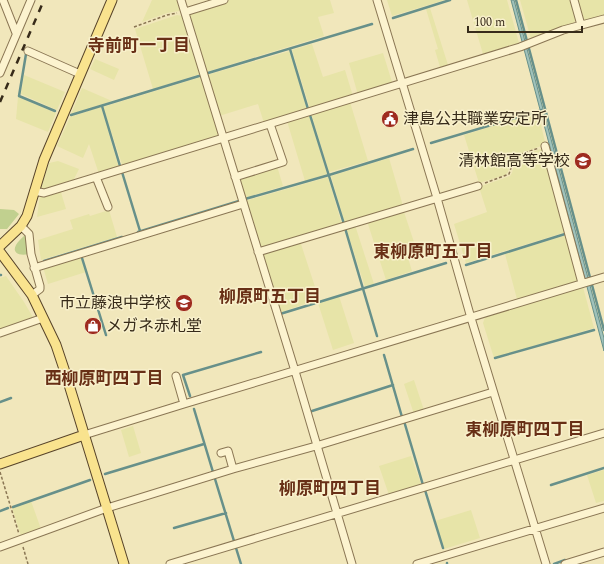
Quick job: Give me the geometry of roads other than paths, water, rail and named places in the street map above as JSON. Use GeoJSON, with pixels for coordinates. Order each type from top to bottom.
{"type":"FeatureCollection","features":[{"type":"Feature","properties":{"kind":"main road"},"geometry":{"type":"LineString","coordinates":[[0,246],[21,226],[27,216],[44,160],[112,0]]}},
{"type":"Feature","properties":{"kind":"main road"},"geometry":{"type":"LineString","coordinates":[[0,252],[32,296],[56,345],[124,564]]}},
{"type":"Feature","properties":{"kind":"main road"},"geometry":{"type":"LineString","coordinates":[[0,464],[84,435]]}},
{"type":"Feature","properties":{"kind":"street"},"geometry":{"type":"LineString","coordinates":[[4,0],[16,33]]}},
{"type":"Feature","properties":{"kind":"street"},"geometry":{"type":"LineString","coordinates":[[0,73],[3,60],[31,0]]}},
{"type":"Feature","properties":{"kind":"street"},"geometry":{"type":"LineString","coordinates":[[181,0],[295,370],[316,446],[352,564]]}},
{"type":"Feature","properties":{"kind":"street"},"geometry":{"type":"LineString","coordinates":[[185,12],[224,0]]}},
{"type":"Feature","properties":{"kind":"street"},"geometry":{"type":"LineString","coordinates":[[377,0],[437,198],[471,318],[546,564]]}},
{"type":"Feature","properties":{"kind":"street"},"geometry":{"type":"LineString","coordinates":[[574,0],[581,25]]}},
{"type":"Feature","properties":{"kind":"street"},"geometry":{"type":"LineString","coordinates":[[34,191],[44,193],[520,47],[563,30],[604,19]]}},
{"type":"Feature","properties":{"kind":"street"},"geometry":{"type":"LineString","coordinates":[[28,51],[80,74]]}},
{"type":"Feature","properties":{"kind":"street"},"geometry":{"type":"LineString","coordinates":[[235,177],[283,162],[270,124]]}},
{"type":"Feature","properties":{"kind":"street"},"geometry":{"type":"LineString","coordinates":[[545,146],[583,283]]}},
{"type":"Feature","properties":{"kind":"street"},"geometry":{"type":"LineString","coordinates":[[96,177],[108,207]]}},
{"type":"Feature","properties":{"kind":"street"},"geometry":{"type":"LineString","coordinates":[[258,252],[478,186]]}},
{"type":"Feature","properties":{"kind":"street"},"geometry":{"type":"LineString","coordinates":[[34,268],[243,204]]}},
{"type":"Feature","properties":{"kind":"street"},"geometry":{"type":"LineString","coordinates":[[21,226],[29,234],[34,268],[40,289],[32,296]]}},
{"type":"Feature","properties":{"kind":"street"},"geometry":{"type":"LineString","coordinates":[[84,435],[604,277]]}},
{"type":"Feature","properties":{"kind":"street"},"geometry":{"type":"LineString","coordinates":[[0,333],[43,318]]}},
{"type":"Feature","properties":{"kind":"street"},"geometry":{"type":"LineString","coordinates":[[176,376],[184,404]]}},
{"type":"Feature","properties":{"kind":"street"},"geometry":{"type":"LineString","coordinates":[[0,547],[107,508],[494,392]]}},
{"type":"Feature","properties":{"kind":"street"},"geometry":{"type":"LineString","coordinates":[[170,564],[604,433]]}},
{"type":"Feature","properties":{"kind":"street"},"geometry":{"type":"LineString","coordinates":[[221,453],[228,451],[233,469]]}},
{"type":"Feature","properties":{"kind":"street"},"geometry":{"type":"LineString","coordinates":[[417,564],[604,508]]}},
{"type":"Feature","properties":{"kind":"street"},"geometry":{"type":"LineString","coordinates":[[565,564],[604,552]]}},
{"type":"Feature","properties":{"kind":"water"},"geometry":{"type":"Polygon","coordinates":[[[511,0],[514,0],[604,338],[604,351],[511,0]]]}},
{"type":"Feature","properties":{"kind":"waterway"},"geometry":{"type":"LineString","coordinates":[[393,18],[450,0]]}},
{"type":"Feature","properties":{"kind":"waterway"},"geometry":{"type":"LineString","coordinates":[[516,0],[604,330]]}},
{"type":"Feature","properties":{"kind":"waterway"},"geometry":{"type":"LineString","coordinates":[[208,73],[372,24]]}},
{"type":"Feature","properties":{"kind":"waterway"},"geometry":{"type":"LineString","coordinates":[[290,49],[308,109]]}},
{"type":"Feature","properties":{"kind":"waterway"},"geometry":{"type":"LineString","coordinates":[[26,54],[19,96],[55,111]]}},
{"type":"Feature","properties":{"kind":"waterway"},"geometry":{"type":"LineString","coordinates":[[71,115],[199,76]]}},
{"type":"Feature","properties":{"kind":"waterway"},"geometry":{"type":"LineString","coordinates":[[102,106],[120,166]]}},
{"type":"Feature","properties":{"kind":"waterway"},"geometry":{"type":"LineString","coordinates":[[431,143],[542,110]]}},
{"type":"Feature","properties":{"kind":"waterway"},"geometry":{"type":"LineString","coordinates":[[310,115],[344,224]]}},
{"type":"Feature","properties":{"kind":"waterway"},"geometry":{"type":"LineString","coordinates":[[245,199],[413,149]]}},
{"type":"Feature","properties":{"kind":"waterway"},"geometry":{"type":"LineString","coordinates":[[122,172],[140,231]]}},
{"type":"Feature","properties":{"kind":"waterway"},"geometry":{"type":"LineString","coordinates":[[138,232],[239,201]]}},
{"type":"Feature","properties":{"kind":"waterway"},"geometry":{"type":"LineString","coordinates":[[345,228],[377,336]]}},
{"type":"Feature","properties":{"kind":"waterway"},"geometry":{"type":"LineString","coordinates":[[466,265],[565,234]]}},
{"type":"Feature","properties":{"kind":"waterway"},"geometry":{"type":"LineString","coordinates":[[44,261],[122,237]]}},
{"type":"Feature","properties":{"kind":"waterway"},"geometry":{"type":"LineString","coordinates":[[82,258],[106,335]]}},
{"type":"Feature","properties":{"kind":"waterway"},"geometry":{"type":"LineString","coordinates":[[280,314],[446,263]]}},
{"type":"Feature","properties":{"kind":"waterway"},"geometry":{"type":"LineString","coordinates":[[495,358],[594,330]]}},
{"type":"Feature","properties":{"kind":"waterway"},"geometry":{"type":"LineString","coordinates":[[190,396],[183,375],[261,352]]}},
{"type":"Feature","properties":{"kind":"waterway"},"geometry":{"type":"LineString","coordinates":[[384,355],[402,417]]}},
{"type":"Feature","properties":{"kind":"waterway"},"geometry":{"type":"LineString","coordinates":[[312,411],[393,385]]}},
{"type":"Feature","properties":{"kind":"waterway"},"geometry":{"type":"LineString","coordinates":[[0,402],[11,398]]}},
{"type":"Feature","properties":{"kind":"waterway"},"geometry":{"type":"LineString","coordinates":[[194,409],[213,472]]}},
{"type":"Feature","properties":{"kind":"waterway"},"geometry":{"type":"LineString","coordinates":[[404,421],[423,485]]}},
{"type":"Feature","properties":{"kind":"waterway"},"geometry":{"type":"LineString","coordinates":[[105,474],[204,444]]}},
{"type":"Feature","properties":{"kind":"waterway"},"geometry":{"type":"LineString","coordinates":[[551,485],[604,468]]}},
{"type":"Feature","properties":{"kind":"waterway"},"geometry":{"type":"LineString","coordinates":[[215,479],[234,541]]}},
{"type":"Feature","properties":{"kind":"waterway"},"geometry":{"type":"LineString","coordinates":[[13,507],[90,480]]}},
{"type":"Feature","properties":{"kind":"waterway"},"geometry":{"type":"LineString","coordinates":[[425,490],[443,548]]}},
{"type":"Feature","properties":{"kind":"waterway"},"geometry":{"type":"LineString","coordinates":[[0,511],[8,508]]}},
{"type":"Feature","properties":{"kind":"waterway"},"geometry":{"type":"LineString","coordinates":[[174,528],[226,513]]}},
{"type":"Feature","properties":{"kind":"waterway"},"geometry":{"type":"LineString","coordinates":[[236,548],[241,564]]}},
{"type":"Feature","properties":{"kind":"waterway"},"geometry":{"type":"LineString","coordinates":[[554,564],[565,560]]}},
{"type":"Feature","properties":{"kind":"railway"},"geometry":{"type":"LineString","coordinates":[[0,102],[44,0]]}},
{"type":"Feature","properties":{"kind":"place","name":"津島公共職業安定所"},"geometry":{"type":"Point","coordinates":[390,119]}},
{"type":"Feature","properties":{"kind":"place","name":"清林館高等学校"},"geometry":{"type":"Point","coordinates":[583,161]}},
{"type":"Feature","properties":{"kind":"place","name":"市立藤浪中学校"},"geometry":{"type":"Point","coordinates":[184,303]}},
{"type":"Feature","properties":{"kind":"place","name":"メガネ赤札堂"},"geometry":{"type":"Point","coordinates":[93,326]}},
{"type":"Feature","properties":{"kind":"district","name":"寺前町一丁目"},"geometry":{"type":"Point","coordinates":[139,46]}},
{"type":"Feature","properties":{"kind":"district","name":"東柳原町五丁目"},"geometry":{"type":"Point","coordinates":[433,252]}},
{"type":"Feature","properties":{"kind":"district","name":"柳原町五丁目"},"geometry":{"type":"Point","coordinates":[270,297]}},
{"type":"Feature","properties":{"kind":"district","name":"西柳原町四丁目"},"geometry":{"type":"Point","coordinates":[104,379]}},
{"type":"Feature","properties":{"kind":"district","name":"東柳原町四丁目"},"geometry":{"type":"Point","coordinates":[525,430]}},
{"type":"Feature","properties":{"kind":"district","name":"柳原町四丁目"},"geometry":{"type":"Point","coordinates":[330,489]}}]}
